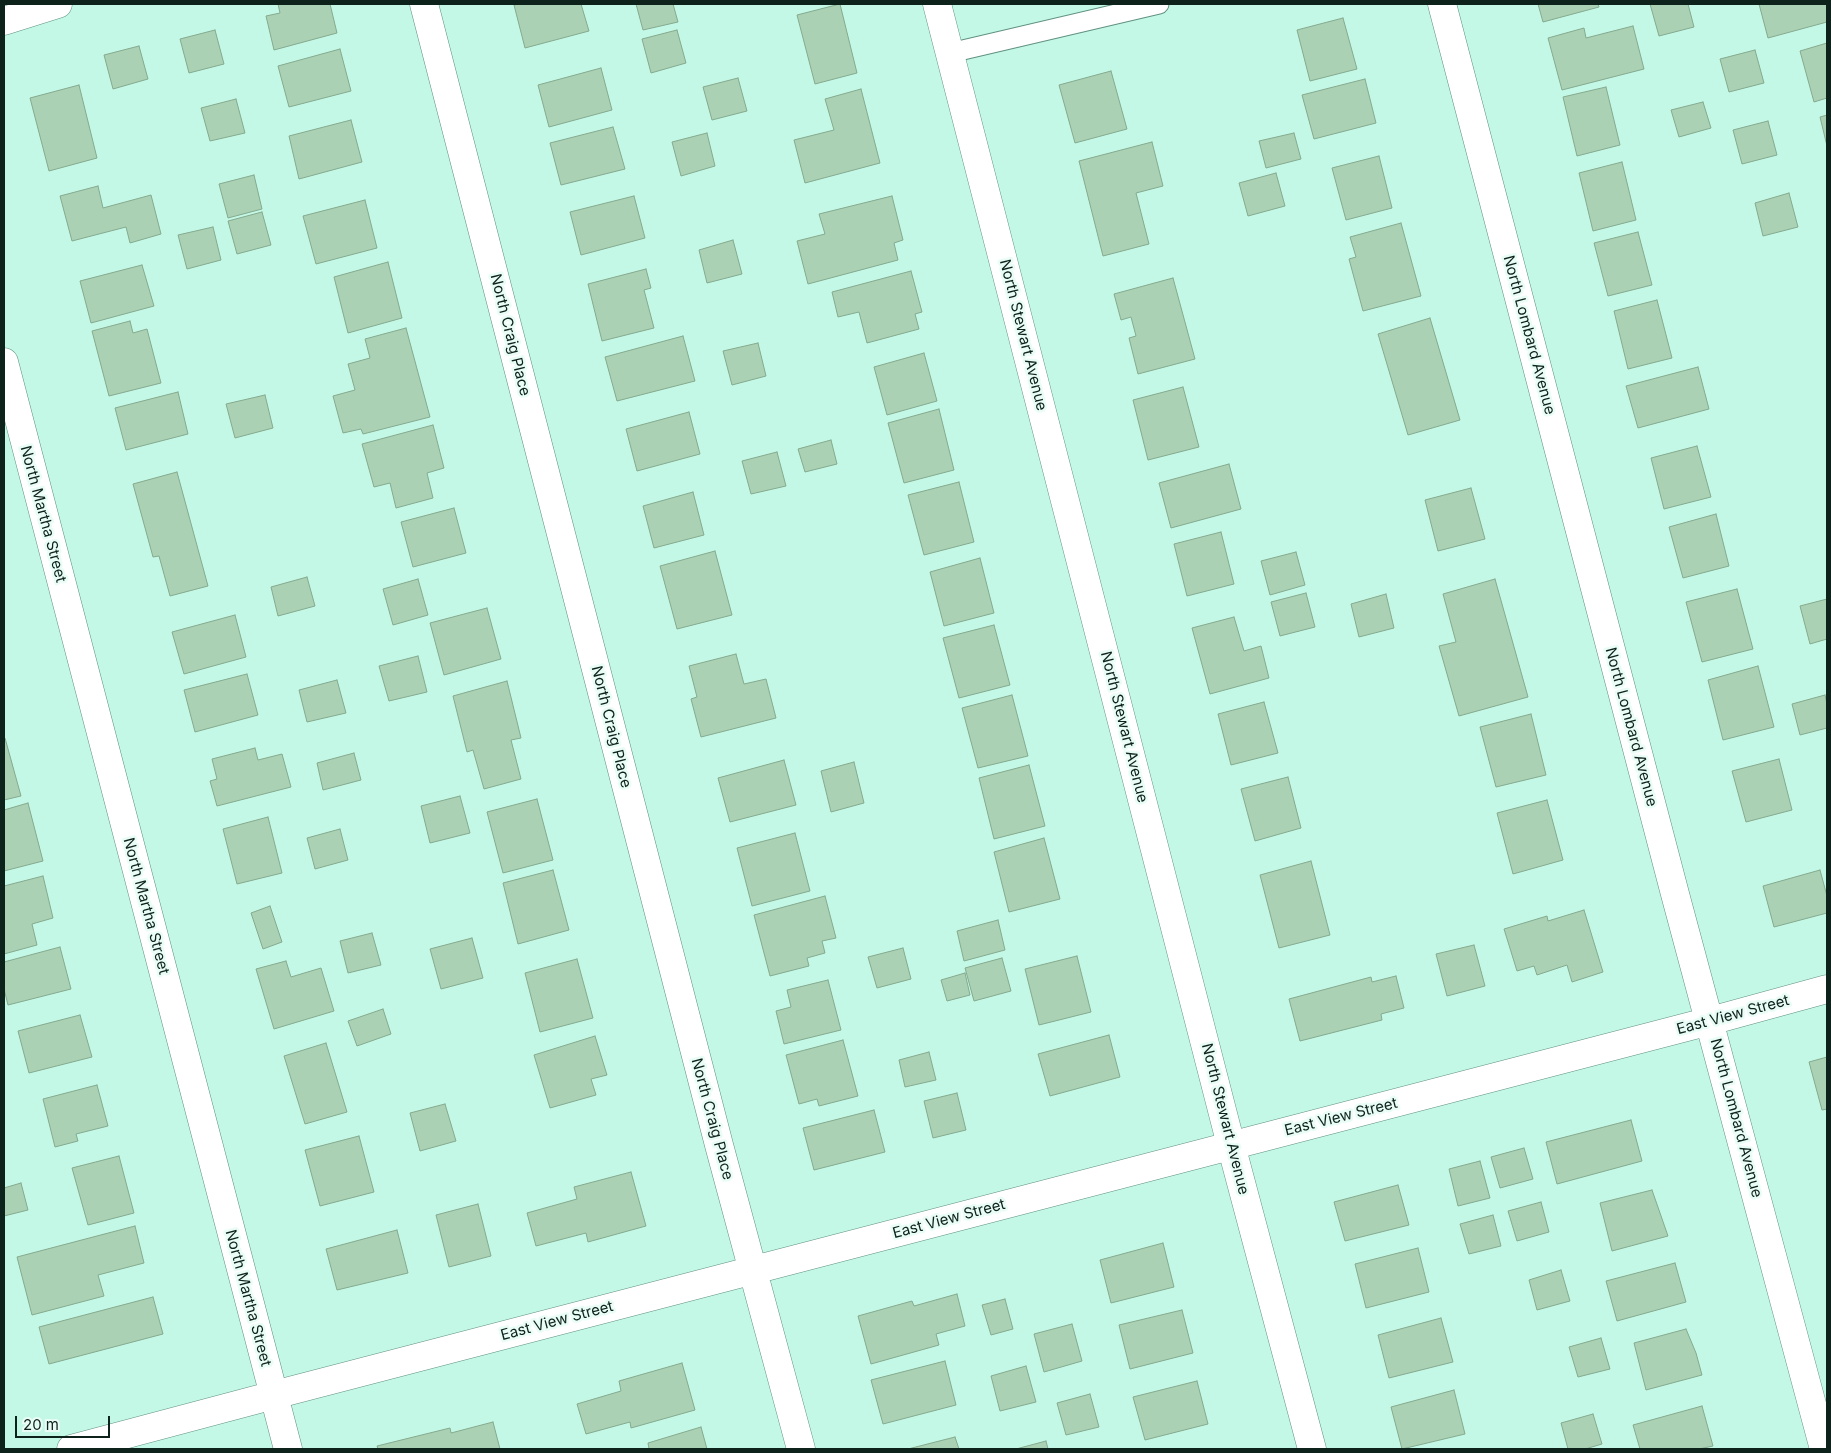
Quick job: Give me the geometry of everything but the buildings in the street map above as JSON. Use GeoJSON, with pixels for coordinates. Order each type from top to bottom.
{"type":"FeatureCollection","features":[{"type":"Feature","properties":{"kind":"street"},"geometry":{"type":"LineString","coordinates":[[4,21],[58,4]]}},
{"type":"Feature","properties":{"kind":"street","name":"North Craig Place"},"geometry":{"type":"LineString","coordinates":[[424,4],[714,1126],[800,1449]]}},
{"type":"Feature","properties":{"kind":"street","name":"North Stewart Avenue"},"geometry":{"type":"LineString","coordinates":[[937,4],[1230,1145],[1312,1449]]}},
{"type":"Feature","properties":{"kind":"street","name":"North Lombard Avenue"},"geometry":{"type":"LineString","coordinates":[[1442,4],[1824,1449]]}},
{"type":"Feature","properties":{"kind":"street","name":"North Martha Street"},"geometry":{"type":"LineString","coordinates":[[4,362],[288,1449]]}},
{"type":"Feature","properties":{"kind":"street","name":"East View Street"},"geometry":{"type":"LineString","coordinates":[[72,1449],[1827,989]]}},
{"type":"Feature","properties":{"kind":"lane"},"geometry":{"type":"LineString","coordinates":[[950,53],[1159,4]]}}]}
